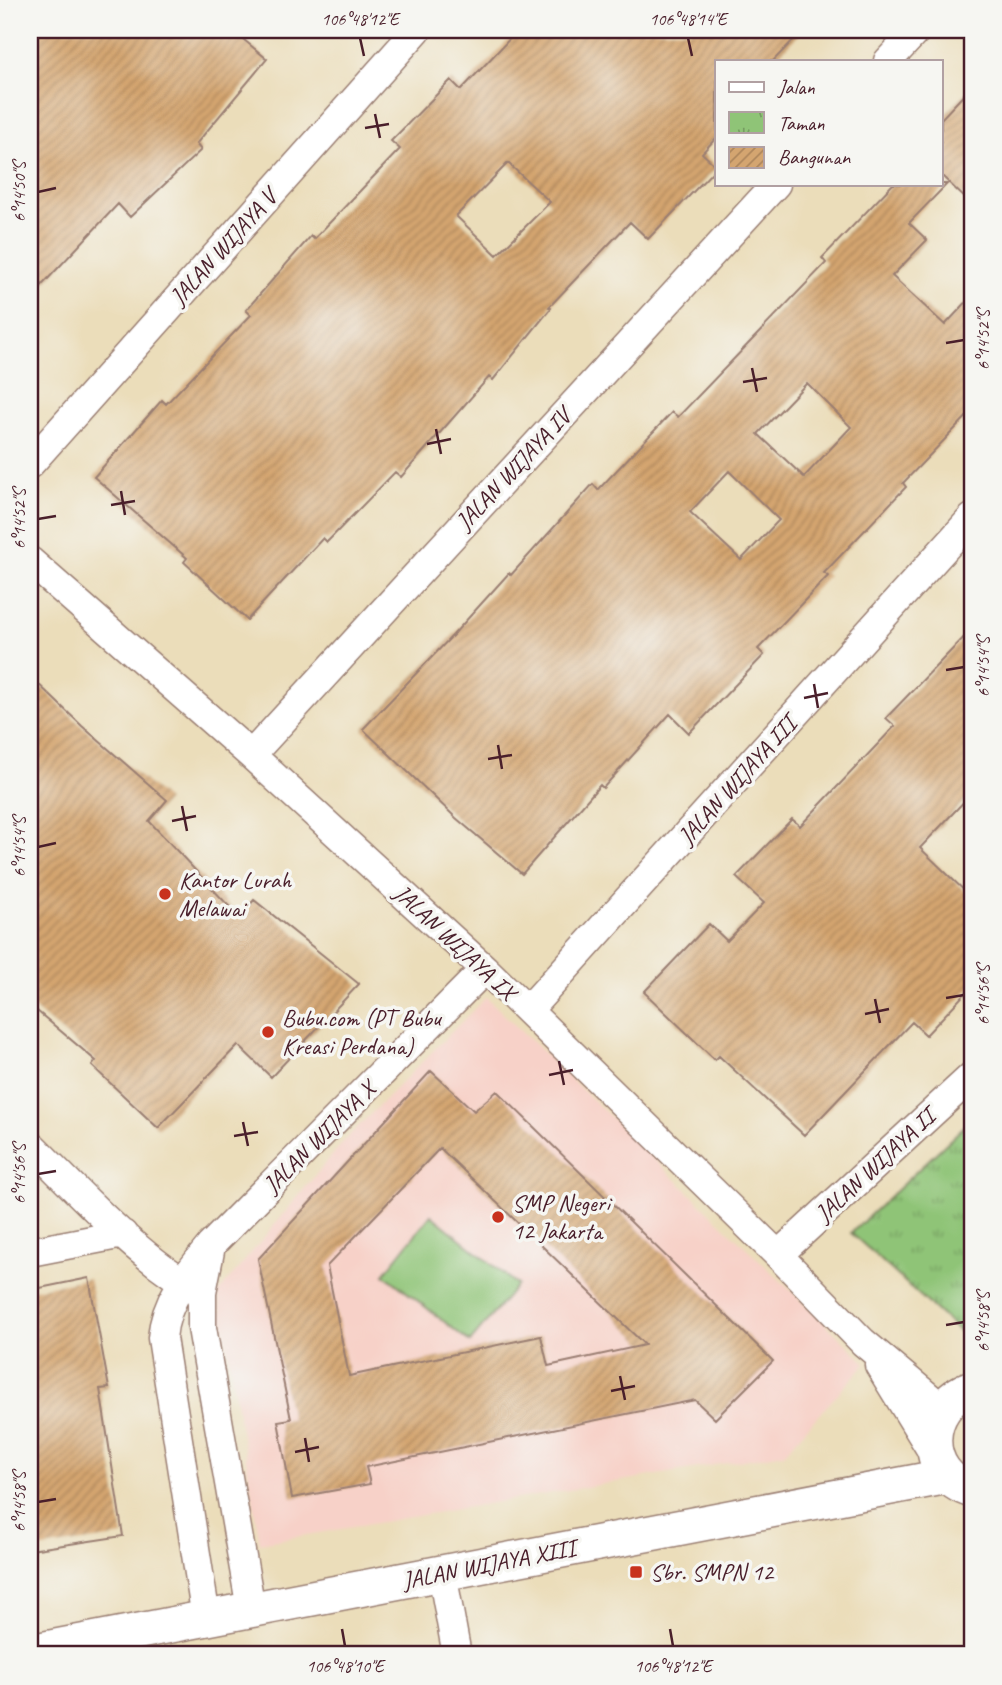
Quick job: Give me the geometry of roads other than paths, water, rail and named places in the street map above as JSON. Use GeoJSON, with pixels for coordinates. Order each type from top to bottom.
{"type":"FeatureCollection","features":[{"type":"Feature","properties":{"kind":"street","name":"JALAN WIJAYA V"},"geometry":{"type":"LineString","coordinates":[[30,464],[417,30]]}},
{"type":"Feature","properties":{"kind":"street"},"geometry":{"type":"LineString","coordinates":[[889,60],[917,30]]}},
{"type":"Feature","properties":{"kind":"street","name":"JALAN WIJAYA IV"},"geometry":{"type":"LineString","coordinates":[[251,755],[774,186]]}},
{"type":"Feature","properties":{"kind":"street","name":"JALAN WIJAYA III"},"geometry":{"type":"LineString","coordinates":[[528,1010],[972,518]]}},
{"type":"Feature","properties":{"kind":"street","name":"JALAN WIJAYA IX"},"geometry":{"type":"LineString","coordinates":[[30,561],[251,755],[485,969],[778,1255],[863,1342],[943,1409]]}},
{"type":"Feature","properties":{"kind":"street","name":"JALAN WIJAYA X"},"geometry":{"type":"LineString","coordinates":[[206,1618],[162,1338],[164,1318],[192,1287],[211,1245],[485,969]]}},
{"type":"Feature","properties":{"kind":"street","name":"JALAN WIJAYA II"},"geometry":{"type":"LineString","coordinates":[[778,1255],[972,1076]]}},
{"type":"Feature","properties":{"kind":"street"},"geometry":{"type":"LineString","coordinates":[[30,1144],[123,1234],[192,1287]]}},
{"type":"Feature","properties":{"kind":"street"},"geometry":{"type":"LineString","coordinates":[[30,1252],[123,1234]]}},
{"type":"Feature","properties":{"kind":"street","name":"JALAN WIJAYA X"},"geometry":{"type":"LineString","coordinates":[[192,1287],[202,1328],[251,1609]]}},
{"type":"Feature","properties":{"kind":"street","name":"JALAN WIJAYA IX"},"geometry":{"type":"LineString","coordinates":[[863,1342],[952,1475]]}},
{"type":"Feature","properties":{"kind":"street"},"geometry":{"type":"LineString","coordinates":[[952,1475],[933,1438],[937,1418],[949,1401],[972,1388]]}},
{"type":"Feature","properties":{"kind":"street","name":"JALAN WIJAYA XIII"},"geometry":{"type":"LineString","coordinates":[[30,1652],[952,1475]]}},
{"type":"Feature","properties":{"kind":"street"},"geometry":{"type":"LineString","coordinates":[[442,1573],[457,1655]]}},
{"type":"Feature","properties":{"kind":"place","name":"Kantor Lurah Melawai"},"geometry":{"type":"Point","coordinates":[165,894]}},
{"type":"Feature","properties":{"kind":"place","name":"Bubu.com (PT Bubu Kreasi Perdana)"},"geometry":{"type":"Point","coordinates":[268,1032]}},
{"type":"Feature","properties":{"kind":"place","name":"SMP Negeri 12 Jakarta"},"geometry":{"type":"Point","coordinates":[498,1217]}},
{"type":"Feature","properties":{"kind":"place","name":"Sbr. SMPN 12"},"geometry":{"type":"Point","coordinates":[636,1572]}}]}
